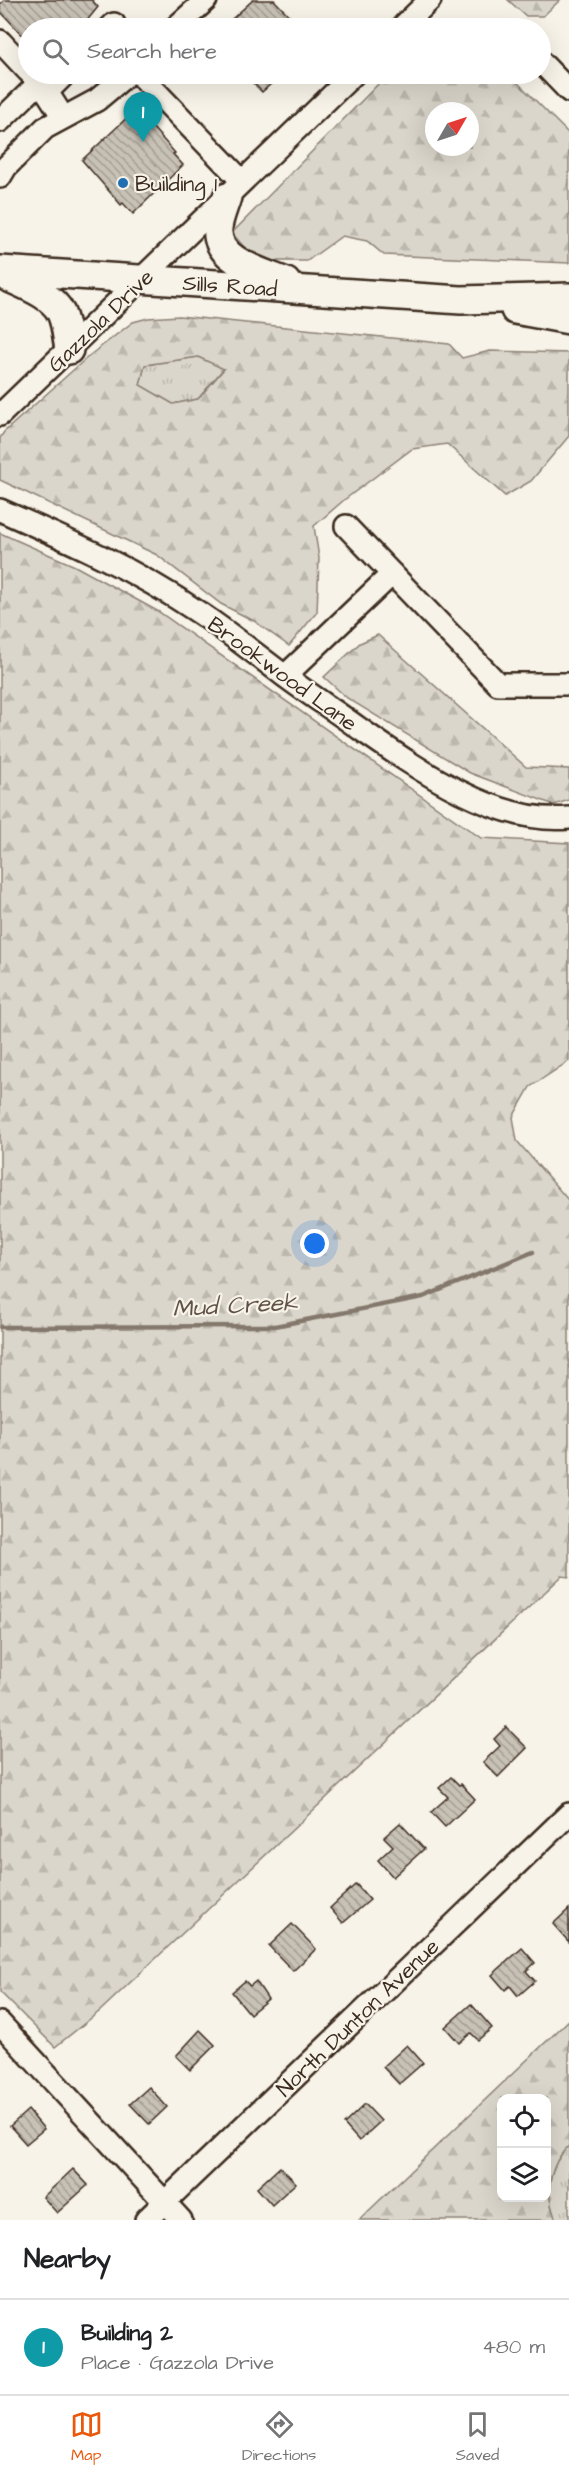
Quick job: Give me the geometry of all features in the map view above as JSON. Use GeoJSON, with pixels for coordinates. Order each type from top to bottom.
{"type":"FeatureCollection","features":[{"type":"Feature","properties":{"kind":"main road"},"geometry":{"type":"LineString","coordinates":[[235,189],[218,228],[218,238],[226,252],[241,263],[306,290]]}},
{"type":"Feature","properties":{"kind":"main road"},"geometry":{"type":"LineString","coordinates":[[0,272],[44,296],[57,307],[65,325],[69,350]]}},
{"type":"Feature","properties":{"kind":"main road","name":"Sills Road"},"geometry":{"type":"LineString","coordinates":[[0,272],[461,300],[569,297]]}},
{"type":"Feature","properties":{"kind":"main road","name":"Sills Road"},"geometry":{"type":"LineString","coordinates":[[461,300],[569,320]]}},
{"type":"Feature","properties":{"kind":"street"},"geometry":{"type":"LineString","coordinates":[[186,18],[206,0]]}},
{"type":"Feature","properties":{"kind":"street"},"geometry":{"type":"LineString","coordinates":[[411,18],[430,0]]}},
{"type":"Feature","properties":{"kind":"street"},"geometry":{"type":"LineString","coordinates":[[0,41],[18,60]]}},
{"type":"Feature","properties":{"kind":"street"},"geometry":{"type":"LineString","coordinates":[[551,72],[569,91]]}},
{"type":"Feature","properties":{"kind":"street"},"geometry":{"type":"LineString","coordinates":[[0,121],[33,84]]}},
{"type":"Feature","properties":{"kind":"street"},"geometry":{"type":"LineString","coordinates":[[40,84],[63,117]]}},
{"type":"Feature","properties":{"kind":"street"},"geometry":{"type":"LineString","coordinates":[[0,177],[10,162],[45,128],[97,100],[116,84]]}},
{"type":"Feature","properties":{"kind":"street"},"geometry":{"type":"LineString","coordinates":[[147,84],[235,189]]}},
{"type":"Feature","properties":{"kind":"street","name":"Gazzola Drive"},"geometry":{"type":"LineString","coordinates":[[0,415],[344,84]]}},
{"type":"Feature","properties":{"kind":"street","name":"Brookwood Lane"},"geometry":{"type":"LineString","coordinates":[[0,510],[121,566],[158,586],[398,756],[463,794],[515,812],[542,817],[569,818]]}},
{"type":"Feature","properties":{"kind":"street"},"geometry":{"type":"LineString","coordinates":[[346,526],[498,684],[569,684]]}},
{"type":"Feature","properties":{"kind":"street"},"geometry":{"type":"LineString","coordinates":[[285,676],[392,574]]}},
{"type":"Feature","properties":{"kind":"street","name":"North Dunton Avenue"},"geometry":{"type":"LineString","coordinates":[[146,2220],[569,1814]]}},
{"type":"Feature","properties":{"kind":"street"},"geometry":{"type":"LineString","coordinates":[[0,2023],[181,2220]]}},
{"type":"Feature","properties":{"kind":"green space"},"geometry":{"type":"Polygon","coordinates":[[[508,0],[560,0],[543,16],[526,16],[508,0]]]}},
{"type":"Feature","properties":{"kind":"green space"},"geometry":{"type":"Polygon","coordinates":[[[378,84],[519,84],[569,134],[569,263],[384,255],[367,241],[342,236],[307,261],[256,261],[232,233],[378,84]]]}},
{"type":"Feature","properties":{"kind":"green space"},"geometry":{"type":"Polygon","coordinates":[[[179,316],[449,344],[462,358],[490,351],[569,353],[569,436],[531,481],[505,496],[447,444],[412,449],[344,500],[314,526],[319,558],[317,612],[289,646],[254,621],[221,604],[157,555],[0,480],[0,438],[4,432],[90,355],[133,322],[148,318],[179,316]],[[198,357],[145,365],[140,385],[173,404],[198,399],[224,369],[198,357]]]}},
{"type":"Feature","properties":{"kind":"green space"},"geometry":{"type":"Polygon","coordinates":[[[198,357],[224,368],[198,399],[173,404],[140,385],[145,365],[198,357]]]}},
{"type":"Feature","properties":{"kind":"green space"},"geometry":{"type":"Polygon","coordinates":[[[0,533],[75,566],[159,612],[481,838],[569,843],[569,1061],[530,1087],[513,1117],[517,1141],[569,1201],[569,1577],[562,1576],[100,2011],[55,2047],[0,1992],[0,533]]]}},
{"type":"Feature","properties":{"kind":"green space"},"geometry":{"type":"Polygon","coordinates":[[[378,635],[526,767],[569,769],[569,800],[554,805],[470,773],[347,698],[324,677],[360,643],[378,635]]]}},
{"type":"Feature","properties":{"kind":"green space"},"geometry":{"type":"Polygon","coordinates":[[[569,2020],[569,2146],[557,2161],[551,2176],[551,2094],[497,2094],[497,2202],[551,2202],[556,2220],[359,2220],[569,2020]]]}},
{"type":"Feature","properties":{"kind":"green space"},"geometry":{"type":"Polygon","coordinates":[[[569,2146],[569,2220],[556,2220],[551,2202],[551,2176],[569,2146]]]}},
{"type":"Feature","properties":{"kind":"building"},"geometry":{"type":"Polygon","coordinates":[[[5,0],[92,0],[98,7],[89,18],[18,18],[18,30],[0,11],[0,4],[5,0]]]}},
{"type":"Feature","properties":{"kind":"building"},"geometry":{"type":"Polygon","coordinates":[[[253,0],[274,0],[291,18],[233,18],[253,0]]]}},
{"type":"Feature","properties":{"kind":"building"},"geometry":{"type":"Polygon","coordinates":[[[254,84],[271,84],[262,92],[254,84]]]}},
{"type":"Feature","properties":{"kind":"building"},"geometry":{"type":"Polygon","coordinates":[[[133,112],[143,123],[146,120],[183,165],[133,214],[123,203],[121,205],[82,160],[133,112]]]}},
{"type":"Feature","properties":{"kind":"building"},"geometry":{"type":"Polygon","coordinates":[[[506,1727],[527,1748],[498,1777],[483,1762],[500,1746],[494,1739],[506,1727]]]}},
{"type":"Feature","properties":{"kind":"building"},"geometry":{"type":"Polygon","coordinates":[[[451,1777],[475,1799],[445,1827],[431,1812],[448,1797],[439,1788],[451,1777]]]}},
{"type":"Feature","properties":{"kind":"building"},"geometry":{"type":"Polygon","coordinates":[[[400,1823],[424,1849],[393,1877],[378,1860],[393,1846],[384,1837],[400,1823]]]}},
{"type":"Feature","properties":{"kind":"building"},"geometry":{"type":"Polygon","coordinates":[[[356,1884],[370,1900],[343,1923],[330,1908],[356,1884]]]}},
{"type":"Feature","properties":{"kind":"building"},"geometry":{"type":"Polygon","coordinates":[[[569,1909],[569,1942],[553,1924],[569,1909]]]}},
{"type":"Feature","properties":{"kind":"building"},"geometry":{"type":"Polygon","coordinates":[[[292,1924],[316,1949],[293,1971],[269,1946],[292,1924]]]}},
{"type":"Feature","properties":{"kind":"building"},"geometry":{"type":"Polygon","coordinates":[[[522,1948],[535,1963],[526,1971],[535,1981],[518,1996],[510,1986],[505,1990],[492,1975],[522,1948]]]}},
{"type":"Feature","properties":{"kind":"building"},"geometry":{"type":"Polygon","coordinates":[[[245,1981],[250,1986],[256,1981],[268,1999],[250,2014],[232,1992],[245,1981]]]}},
{"type":"Feature","properties":{"kind":"building"},"geometry":{"type":"Polygon","coordinates":[[[471,2004],[492,2028],[478,2040],[471,2033],[459,2043],[445,2027],[471,2004]]]}},
{"type":"Feature","properties":{"kind":"building"},"geometry":{"type":"Polygon","coordinates":[[[200,2030],[215,2045],[190,2070],[176,2056],[200,2030]]]}},
{"type":"Feature","properties":{"kind":"building"},"geometry":{"type":"Polygon","coordinates":[[[407,2045],[423,2063],[399,2084],[383,2067],[407,2045]]]}},
{"type":"Feature","properties":{"kind":"building"},"geometry":{"type":"Polygon","coordinates":[[[149,2087],[167,2107],[149,2124],[130,2104],[149,2087]]]}},
{"type":"Feature","properties":{"kind":"building"},"geometry":{"type":"Polygon","coordinates":[[[365,2104],[381,2121],[359,2141],[344,2124],[365,2104]]]}},
{"type":"Feature","properties":{"kind":"building"},"geometry":{"type":"Polygon","coordinates":[[[28,2110],[44,2129],[26,2144],[10,2126],[28,2110]]]}},
{"type":"Feature","properties":{"kind":"building"},"geometry":{"type":"Polygon","coordinates":[[[280,2167],[296,2183],[272,2205],[257,2188],[280,2167]]]}},
{"type":"Feature","properties":{"kind":"building"},"geometry":{"type":"Polygon","coordinates":[[[73,2169],[88,2185],[57,2213],[43,2197],[73,2169]]]}},
{"type":"Feature","properties":{"kind":"waterway","name":"Mud Creek"},"geometry":{"type":"LineString","coordinates":[[0,1327],[275,1326],[423,1297],[533,1252]]}},
{"type":"Feature","properties":{"kind":"place","name":"Building 2"},"geometry":{"type":"Point","coordinates":[143,142]}},
{"type":"Feature","properties":{"kind":"place","name":"Building 1"},"geometry":{"type":"Point","coordinates":[123,183]}}]}
